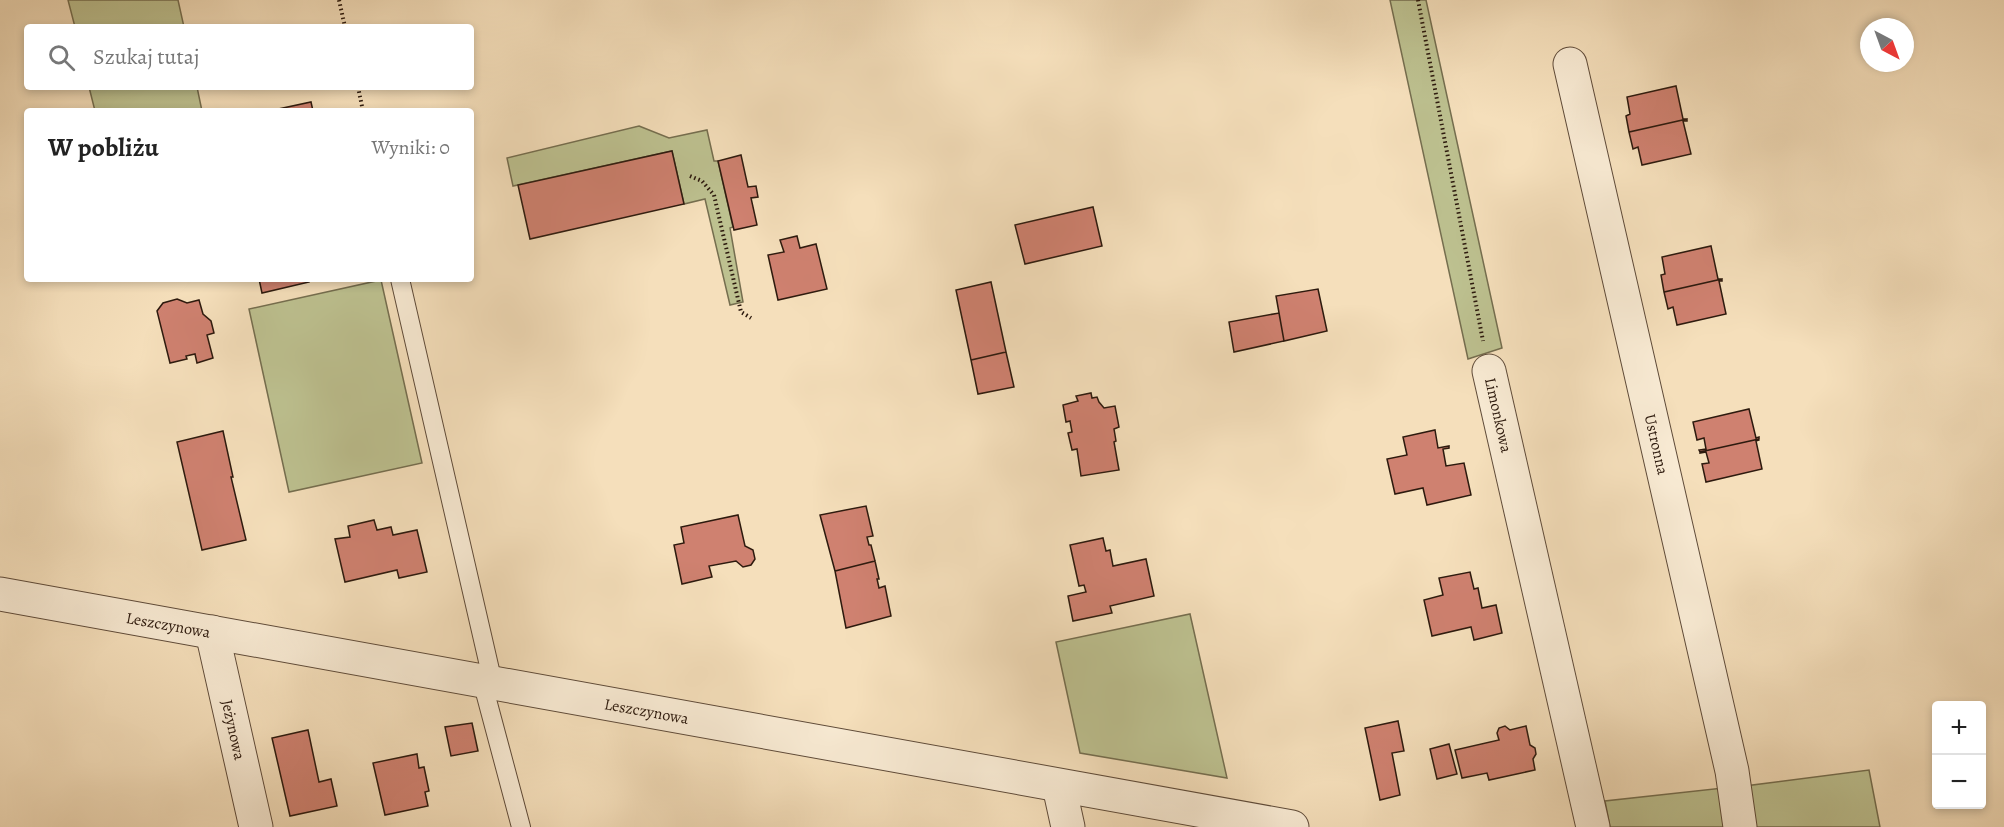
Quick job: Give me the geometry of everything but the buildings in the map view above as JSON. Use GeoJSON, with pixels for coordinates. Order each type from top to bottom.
{"type":"FeatureCollection","features":[{"type":"Feature","properties":{"kind":"street","name":"Ustronna"},"geometry":{"type":"LineString","coordinates":[[1570,64],[1732,771],[1740,827]]}},
{"type":"Feature","properties":{"kind":"street","name":"Limonkowa"},"geometry":{"type":"LineString","coordinates":[[1489,371],[1593,827]]}},
{"type":"Feature","properties":{"kind":"street","name":"Leszczynowa"},"geometry":{"type":"LineString","coordinates":[[0,594],[1292,827]]}},
{"type":"Feature","properties":{"kind":"street","name":"Jeżynowa"},"geometry":{"type":"LineString","coordinates":[[212,633],[256,827]]}},
{"type":"Feature","properties":{"kind":"street"},"geometry":{"type":"LineString","coordinates":[[1059,786],[1068,827]]}},
{"type":"Feature","properties":{"kind":"lane"},"geometry":{"type":"LineString","coordinates":[[401,282],[487,682],[521,827]]}},
{"type":"Feature","properties":{"kind":"path"},"geometry":{"type":"LineString","coordinates":[[339,0],[344,24]]}},
{"type":"Feature","properties":{"kind":"path","name":"Limonkowa"},"geometry":{"type":"LineString","coordinates":[[1418,0],[1489,371]]}},
{"type":"Feature","properties":{"kind":"path"},"geometry":{"type":"LineString","coordinates":[[359,90],[362,108]]}},
{"type":"Feature","properties":{"kind":"path"},"geometry":{"type":"LineString","coordinates":[[690,176],[702,181],[714,195],[741,312],[751,318]]}},
{"type":"Feature","properties":{"kind":"green space"},"geometry":{"type":"Polygon","coordinates":[[[68,0],[178,0],[183,24],[74,24],[68,0]]]}},
{"type":"Feature","properties":{"kind":"green space"},"geometry":{"type":"Polygon","coordinates":[[[1390,0],[1426,0],[1502,348],[1468,359],[1390,0]]]}},
{"type":"Feature","properties":{"kind":"green space"},"geometry":{"type":"Polygon","coordinates":[[[90,90],[198,90],[201,108],[94,108],[90,90]]]}},
{"type":"Feature","properties":{"kind":"green space"},"geometry":{"type":"Polygon","coordinates":[[[639,126],[669,138],[707,130],[714,161],[718,161],[733,227],[730,228],[743,302],[730,305],[705,199],[684,204],[672,151],[513,186],[507,158],[639,126]]]}},
{"type":"Feature","properties":{"kind":"green space"},"geometry":{"type":"Polygon","coordinates":[[[372,282],[381,282],[422,463],[289,492],[249,309],[372,282]]]}},
{"type":"Feature","properties":{"kind":"green space"},"geometry":{"type":"Polygon","coordinates":[[[1190,614],[1227,778],[1080,753],[1056,642],[1190,614]]]}},
{"type":"Feature","properties":{"kind":"green space"},"geometry":{"type":"Polygon","coordinates":[[[1869,770],[1880,827],[1754,827],[1745,786],[1869,770]]]}},
{"type":"Feature","properties":{"kind":"green space"},"geometry":{"type":"Polygon","coordinates":[[[1723,788],[1726,827],[1610,827],[1605,801],[1723,788]]]}}]}
